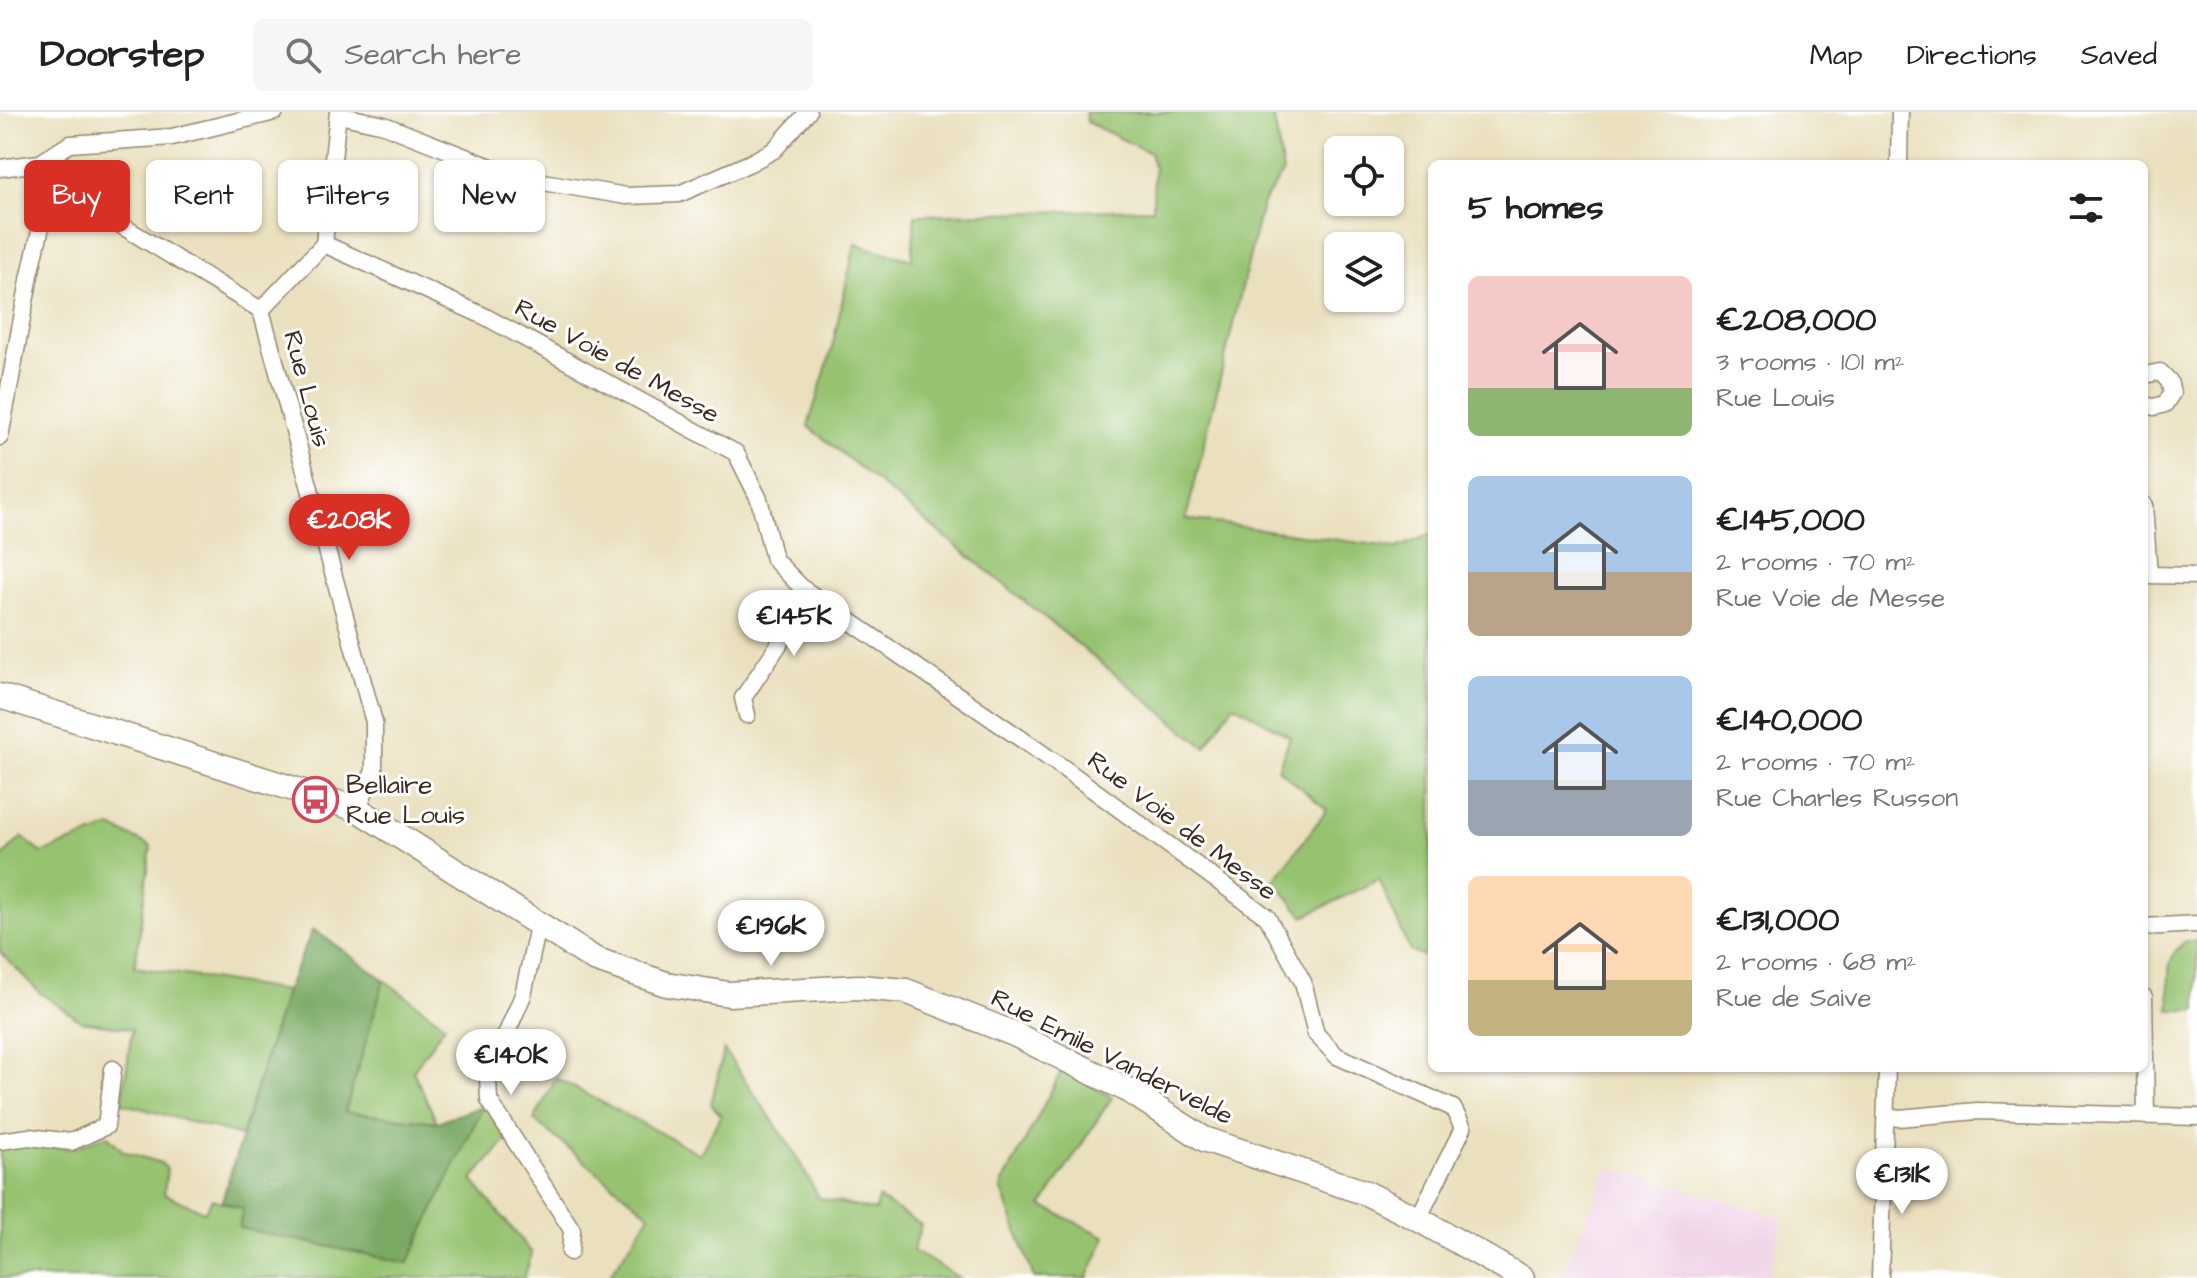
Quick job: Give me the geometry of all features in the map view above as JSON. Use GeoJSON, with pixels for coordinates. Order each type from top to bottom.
{"type":"FeatureCollection","features":[{"type":"Feature","properties":{"kind":"street"},"geometry":{"type":"LineString","coordinates":[[45,160],[70,144],[172,137],[275,112]]}},
{"type":"Feature","properties":{"kind":"street"},"geometry":{"type":"LineString","coordinates":[[261,310],[324,244],[339,114],[384,125],[519,178],[626,196],[679,194],[750,163],[774,150],[808,112]]}},
{"type":"Feature","properties":{"kind":"street"},"geometry":{"type":"LineString","coordinates":[[1899,160],[1900,112]]}},
{"type":"Feature","properties":{"kind":"street"},"geometry":{"type":"LineString","coordinates":[[0,168],[24,165]]}},
{"type":"Feature","properties":{"kind":"street","name":"Rue Louis"},"geometry":{"type":"LineString","coordinates":[[130,231],[261,310],[374,722],[374,771],[357,809]]}},
{"type":"Feature","properties":{"kind":"street"},"geometry":{"type":"LineString","coordinates":[[0,437],[40,232]]}},
{"type":"Feature","properties":{"kind":"street","name":"Rue Voie de Messe"},"geometry":{"type":"LineString","coordinates":[[324,244],[484,316],[736,453],[759,499],[774,559],[812,595],[1062,767],[1267,917],[1303,982],[1316,1034],[1337,1056],[1453,1108],[1463,1128],[1418,1219]]}},
{"type":"Feature","properties":{"kind":"street"},"geometry":{"type":"LineString","coordinates":[[2148,374],[2160,372],[2169,381],[2172,393],[2165,404],[2148,406]]}},
{"type":"Feature","properties":{"kind":"street"},"geometry":{"type":"LineString","coordinates":[[2148,576],[2197,576]]}},
{"type":"Feature","properties":{"kind":"street"},"geometry":{"type":"LineString","coordinates":[[747,715],[743,698],[812,595]]}},
{"type":"Feature","properties":{"kind":"street","name":"Rue Emile Vandervelde"},"geometry":{"type":"LineString","coordinates":[[0,696],[357,809],[594,959],[666,984],[729,994],[859,987],[906,991],[1014,1034],[1128,1090],[1204,1139],[1366,1193],[1522,1278]]}},
{"type":"Feature","properties":{"kind":"street"},"geometry":{"type":"LineString","coordinates":[[539,922],[523,995],[488,1077],[489,1100],[572,1230],[570,1252]]}},
{"type":"Feature","properties":{"kind":"street"},"geometry":{"type":"LineString","coordinates":[[2148,927],[2197,924]]}},
{"type":"Feature","properties":{"kind":"street"},"geometry":{"type":"LineString","coordinates":[[0,1141],[29,1137],[71,1142],[106,1126],[113,1069]]}},
{"type":"Feature","properties":{"kind":"street"},"geometry":{"type":"LineString","coordinates":[[1880,1278],[1887,1072]]}},
{"type":"Feature","properties":{"kind":"street"},"geometry":{"type":"LineString","coordinates":[[2145,1072],[2146,1116]]}},
{"type":"Feature","properties":{"kind":"street"},"geometry":{"type":"LineString","coordinates":[[1886,1116],[1899,1118],[1977,1111],[2197,1117]]}},
{"type":"Feature","properties":{"kind":"shaded area"},"geometry":{"type":"Polygon","coordinates":[[[1608,1167],[1784,1218],[1768,1277],[1562,1278],[1608,1167]]]}},
{"type":"Feature","properties":{"kind":"green space"},"geometry":{"type":"Polygon","coordinates":[[[1085,112],[1273,112],[1283,172],[1262,205],[1186,519],[1397,548],[1428,536],[1428,958],[1410,951],[1379,879],[1304,917],[1274,880],[1327,810],[1278,769],[1290,737],[1234,704],[1205,747],[808,426],[831,352],[855,244],[912,260],[915,215],[1153,209],[1154,168],[1150,153],[1087,122],[1085,112]]]}},
{"type":"Feature","properties":{"kind":"green space"},"geometry":{"type":"Polygon","coordinates":[[[111,827],[151,846],[135,967],[286,991],[241,1136],[122,1103],[132,1029],[81,1021],[39,992],[0,952],[0,859],[22,837],[42,853],[111,827]]]}},
{"type":"Feature","properties":{"kind":"green space"},"geometry":{"type":"Polygon","coordinates":[[[313,929],[384,980],[345,1112],[437,1122],[483,1106],[408,1263],[239,1228],[243,1209],[222,1201],[286,991],[313,929]]]}},
{"type":"Feature","properties":{"kind":"green space"},"geometry":{"type":"Polygon","coordinates":[[[2186,941],[2197,941],[2197,1010],[2170,1010],[2170,963],[2178,947],[2186,941]]]}},
{"type":"Feature","properties":{"kind":"green space"},"geometry":{"type":"Polygon","coordinates":[[[384,980],[445,1025],[413,1071],[437,1122],[345,1112],[384,980]]]}},
{"type":"Feature","properties":{"kind":"green space"},"geometry":{"type":"Polygon","coordinates":[[[724,1050],[791,1147],[819,1198],[875,1211],[878,1198],[921,1225],[913,1251],[960,1278],[608,1278],[650,1215],[534,1120],[556,1078],[700,1154],[721,1115],[711,1104],[724,1050]]]}},
{"type":"Feature","properties":{"kind":"green space"},"geometry":{"type":"Polygon","coordinates":[[[1062,1070],[1112,1097],[1042,1206],[1106,1237],[1087,1278],[1034,1278],[1001,1187],[1062,1070]]]}},
{"type":"Feature","properties":{"kind":"green space"},"geometry":{"type":"Polygon","coordinates":[[[485,1101],[509,1137],[472,1180],[532,1253],[524,1278],[0,1278],[0,1149],[16,1143],[70,1148],[107,1135],[123,1151],[161,1163],[167,1169],[164,1194],[205,1212],[212,1199],[243,1209],[239,1227],[408,1263],[485,1101]]]}},
{"type":"Feature","properties":{"kind":"place","name":"Bellaire Rue Louis"},"geometry":{"type":"Point","coordinates":[315,800]}}]}
